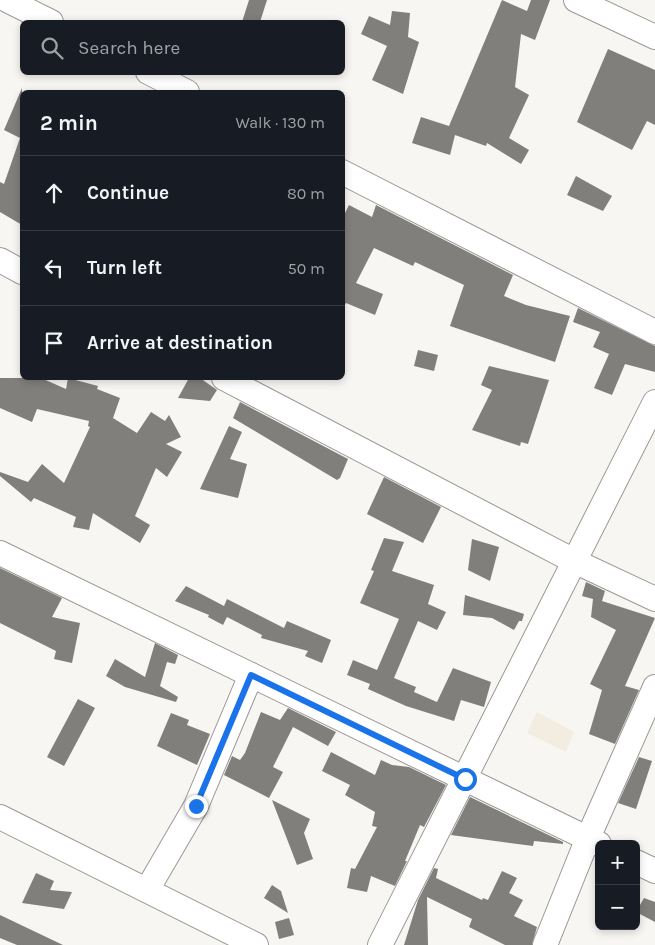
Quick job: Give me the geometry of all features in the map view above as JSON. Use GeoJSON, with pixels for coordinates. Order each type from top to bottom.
{"type":"FeatureCollection","features":[{"type":"Feature","properties":{"kind":"street"},"geometry":{"type":"LineString","coordinates":[[0,4],[2,0]]}},
{"type":"Feature","properties":{"kind":"street"},"geometry":{"type":"LineString","coordinates":[[7,0],[47,20]]}},
{"type":"Feature","properties":{"kind":"street"},"geometry":{"type":"LineString","coordinates":[[576,0],[655,37]]}},
{"type":"Feature","properties":{"kind":"street"},"geometry":{"type":"LineString","coordinates":[[154,75],[183,90]]}},
{"type":"Feature","properties":{"kind":"street"},"geometry":{"type":"LineString","coordinates":[[345,174],[655,332]]}},
{"type":"Feature","properties":{"kind":"street"},"geometry":{"type":"LineString","coordinates":[[0,260],[20,271]]}},
{"type":"Feature","properties":{"kind":"street"},"geometry":{"type":"LineString","coordinates":[[228,380],[574,561],[655,598]]}},
{"type":"Feature","properties":{"kind":"street"},"geometry":{"type":"LineString","coordinates":[[380,945],[655,402]]}},
{"type":"Feature","properties":{"kind":"street"},"geometry":{"type":"LineString","coordinates":[[0,553],[594,841]]}},
{"type":"Feature","properties":{"kind":"street"},"geometry":{"type":"LineString","coordinates":[[147,890],[196,806],[251,675]]}},
{"type":"Feature","properties":{"kind":"street"},"geometry":{"type":"LineString","coordinates":[[545,945],[594,841],[655,687]]}},
{"type":"Feature","properties":{"kind":"street"},"geometry":{"type":"LineString","coordinates":[[0,817],[256,945]]}},
{"type":"Feature","properties":{"kind":"street"},"geometry":{"type":"LineString","coordinates":[[640,864],[655,871]]}},
{"type":"Feature","properties":{"kind":"shaded area"},"geometry":{"type":"Polygon","coordinates":[[[537,712],[574,732],[566,752],[527,733],[537,712]]]}},
{"type":"Feature","properties":{"kind":"building"},"geometry":{"type":"Polygon","coordinates":[[[249,0],[267,0],[261,20],[243,20],[249,0]]]}},
{"type":"Feature","properties":{"kind":"building"},"geometry":{"type":"Polygon","coordinates":[[[502,0],[527,11],[531,0],[550,0],[535,40],[521,34],[515,87],[529,95],[509,138],[529,150],[521,164],[487,143],[486,146],[455,135],[450,155],[412,143],[421,117],[449,126],[502,0]]]}},
{"type":"Feature","properties":{"kind":"building"},"geometry":{"type":"Polygon","coordinates":[[[392,11],[410,13],[408,37],[419,42],[403,94],[372,80],[387,46],[361,34],[369,16],[390,25],[392,11]]]}},
{"type":"Feature","properties":{"kind":"building"},"geometry":{"type":"Polygon","coordinates":[[[608,49],[655,70],[655,125],[647,121],[632,150],[577,122],[608,49]]]}},
{"type":"Feature","properties":{"kind":"building"},"geometry":{"type":"Polygon","coordinates":[[[20,93],[20,138],[4,130],[20,93]]]}},
{"type":"Feature","properties":{"kind":"building"},"geometry":{"type":"Polygon","coordinates":[[[20,138],[20,224],[0,212],[0,182],[4,184],[20,138]]]}},
{"type":"Feature","properties":{"kind":"building"},"geometry":{"type":"Polygon","coordinates":[[[576,176],[612,196],[603,211],[567,195],[576,176]]]}},
{"type":"Feature","properties":{"kind":"building"},"geometry":{"type":"Polygon","coordinates":[[[349,205],[372,217],[376,205],[513,275],[504,296],[526,305],[570,316],[555,362],[450,326],[464,285],[415,262],[413,266],[374,248],[356,283],[383,294],[375,315],[346,303],[345,305],[345,213],[349,205]]]}},
{"type":"Feature","properties":{"kind":"building"},"geometry":{"type":"Polygon","coordinates":[[[578,308],[655,346],[655,372],[625,364],[612,395],[594,388],[609,354],[593,347],[600,332],[573,322],[578,308]]]}},
{"type":"Feature","properties":{"kind":"building"},"geometry":{"type":"Polygon","coordinates":[[[418,350],[438,355],[434,371],[414,366],[418,350]]]}},
{"type":"Feature","properties":{"kind":"building"},"geometry":{"type":"Polygon","coordinates":[[[489,366],[549,380],[528,444],[521,442],[520,446],[472,430],[492,390],[481,385],[489,366]]]}},
{"type":"Feature","properties":{"kind":"building"},"geometry":{"type":"Polygon","coordinates":[[[0,378],[46,380],[66,389],[68,380],[76,380],[98,386],[97,389],[120,398],[113,418],[137,433],[151,412],[165,421],[169,415],[181,437],[166,444],[182,452],[167,477],[156,468],[135,516],[150,525],[140,543],[93,513],[89,530],[73,527],[76,517],[34,498],[31,502],[0,476],[0,472],[28,482],[42,464],[64,483],[90,427],[88,426],[89,421],[37,409],[32,422],[0,408],[0,378]]]}},
{"type":"Feature","properties":{"kind":"building"},"geometry":{"type":"Polygon","coordinates":[[[188,380],[203,380],[217,390],[210,401],[178,398],[188,380]]]}},
{"type":"Feature","properties":{"kind":"building"},"geometry":{"type":"Polygon","coordinates":[[[240,402],[348,459],[340,478],[337,480],[233,418],[240,402]]]}},
{"type":"Feature","properties":{"kind":"building"},"geometry":{"type":"Polygon","coordinates":[[[229,426],[242,432],[230,459],[247,464],[238,498],[200,489],[229,426]]]}},
{"type":"Feature","properties":{"kind":"building"},"geometry":{"type":"Polygon","coordinates":[[[384,477],[441,507],[423,543],[367,514],[384,477]]]}},
{"type":"Feature","properties":{"kind":"building"},"geometry":{"type":"Polygon","coordinates":[[[384,538],[404,542],[392,571],[434,585],[428,604],[446,612],[437,630],[418,621],[394,678],[416,687],[414,692],[437,702],[453,668],[491,682],[484,707],[461,700],[454,721],[406,706],[368,689],[370,684],[347,675],[353,660],[377,670],[399,619],[360,603],[374,571],[371,570],[384,538]]]}},
{"type":"Feature","properties":{"kind":"building"},"geometry":{"type":"Polygon","coordinates":[[[472,539],[499,547],[490,581],[468,570],[472,539]]]}},
{"type":"Feature","properties":{"kind":"building"},"geometry":{"type":"Polygon","coordinates":[[[0,568],[62,598],[52,617],[80,623],[72,663],[54,659],[56,651],[0,623],[0,568]]]}},
{"type":"Feature","properties":{"kind":"building"},"geometry":{"type":"Polygon","coordinates":[[[586,582],[605,591],[602,601],[655,618],[625,686],[639,690],[615,744],[589,734],[602,690],[590,684],[616,630],[591,617],[593,599],[582,596],[586,582]]]}},
{"type":"Feature","properties":{"kind":"building"},"geometry":{"type":"Polygon","coordinates":[[[186,586],[224,606],[227,599],[284,628],[287,621],[331,640],[322,663],[305,656],[308,651],[261,638],[262,635],[227,617],[223,625],[208,617],[209,615],[175,601],[186,586]]]}},
{"type":"Feature","properties":{"kind":"building"},"geometry":{"type":"Polygon","coordinates":[[[465,595],[524,614],[522,621],[519,621],[514,630],[492,618],[463,615],[465,595]]]}},
{"type":"Feature","properties":{"kind":"building"},"geometry":{"type":"Polygon","coordinates":[[[155,643],[178,655],[175,664],[167,662],[160,686],[178,697],[176,702],[125,687],[106,676],[115,659],[145,677],[155,643]]]}},
{"type":"Feature","properties":{"kind":"building"},"geometry":{"type":"Polygon","coordinates":[[[78,699],[95,708],[64,766],[47,757],[78,699]]]}},
{"type":"Feature","properties":{"kind":"building"},"geometry":{"type":"Polygon","coordinates":[[[288,708],[336,732],[328,746],[293,727],[273,767],[283,772],[269,798],[224,775],[232,756],[240,760],[245,753],[261,712],[280,720],[288,708]]]}},
{"type":"Feature","properties":{"kind":"building"},"geometry":{"type":"Polygon","coordinates":[[[171,713],[189,720],[187,725],[210,734],[197,765],[157,746],[171,713]]]}},
{"type":"Feature","properties":{"kind":"building"},"geometry":{"type":"Polygon","coordinates":[[[331,752],[375,775],[381,760],[392,765],[409,767],[446,785],[424,827],[420,825],[405,861],[407,861],[395,886],[371,876],[367,892],[347,888],[351,868],[355,869],[377,827],[372,826],[375,812],[345,795],[350,785],[322,771],[331,752]]]}},
{"type":"Feature","properties":{"kind":"building"},"geometry":{"type":"Polygon","coordinates":[[[639,757],[652,761],[636,809],[618,803],[639,757]]]}},
{"type":"Feature","properties":{"kind":"building"},"geometry":{"type":"Polygon","coordinates":[[[470,797],[563,842],[563,844],[534,841],[533,846],[451,835],[470,797]]]}},
{"type":"Feature","properties":{"kind":"building"},"geometry":{"type":"Polygon","coordinates":[[[272,800],[310,819],[304,833],[313,859],[297,865],[272,800]]]}},
{"type":"Feature","properties":{"kind":"building"},"geometry":{"type":"Polygon","coordinates":[[[434,868],[438,869],[436,878],[482,900],[483,898],[488,900],[502,871],[517,878],[509,893],[523,900],[514,916],[537,927],[532,945],[505,945],[469,927],[472,919],[427,897],[428,945],[404,945],[418,900],[434,868]]]}},
{"type":"Feature","properties":{"kind":"building"},"geometry":{"type":"Polygon","coordinates":[[[36,873],[54,881],[50,890],[72,892],[64,909],[22,903],[36,873]]]}},
{"type":"Feature","properties":{"kind":"building"},"geometry":{"type":"Polygon","coordinates":[[[272,885],[281,891],[288,913],[264,898],[272,885]]]}},
{"type":"Feature","properties":{"kind":"building"},"geometry":{"type":"Polygon","coordinates":[[[644,898],[655,902],[655,922],[640,914],[640,905],[644,898]]]}},
{"type":"Feature","properties":{"kind":"building"},"geometry":{"type":"Polygon","coordinates":[[[0,915],[63,945],[17,945],[0,938],[0,915]]]}},
{"type":"Feature","properties":{"kind":"building"},"geometry":{"type":"Polygon","coordinates":[[[289,918],[294,935],[279,939],[275,922],[289,918]]]}},
{"type":"Feature","properties":{"kind":"route"},"geometry":{"type":"LineString","coordinates":[[196,806],[251,675],[465,779]]}}]}
